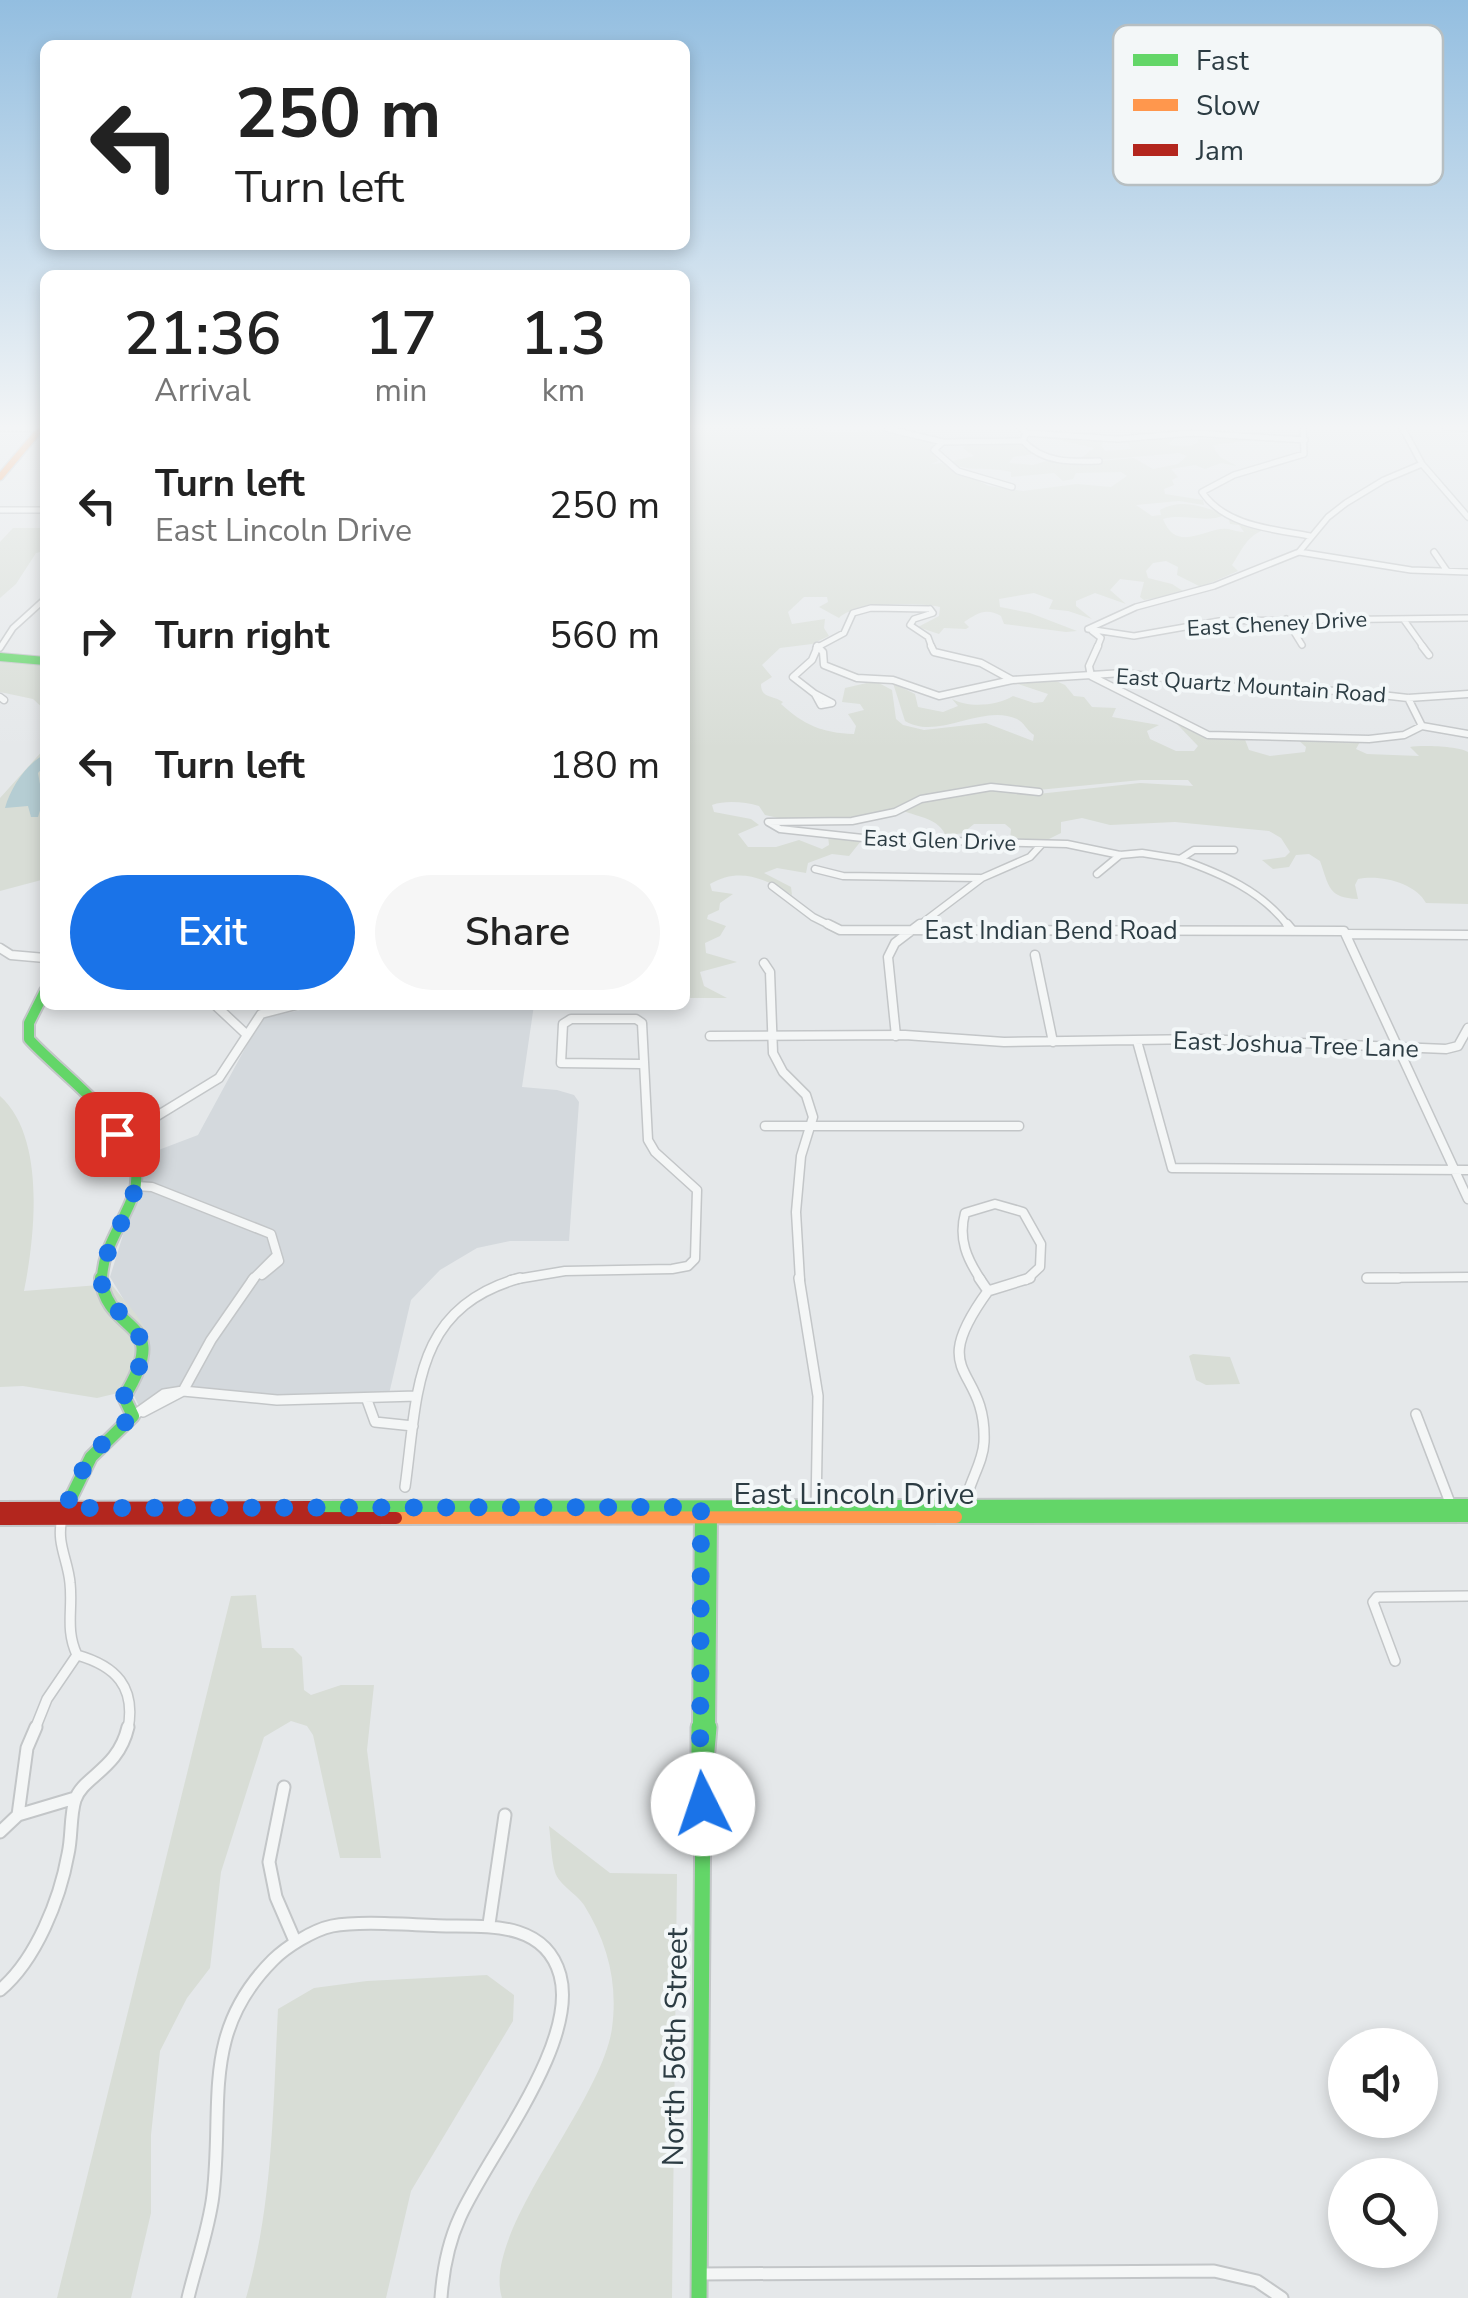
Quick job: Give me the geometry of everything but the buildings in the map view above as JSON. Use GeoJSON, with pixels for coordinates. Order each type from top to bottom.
{"type":"FeatureCollection","features":[{"type":"Feature","properties":{"kind":"main road"},"geometry":{"type":"LineString","coordinates":[[0,657],[40,660]]}},
{"type":"Feature","properties":{"kind":"main road"},"geometry":{"type":"LineString","coordinates":[[40,1001],[29,1023],[31,1043],[121,1138],[134,1157],[136,1186],[102,1280],[106,1296],[134,1324],[144,1344],[141,1370],[124,1396],[133,1416],[88,1457],[64,1514]]}},
{"type":"Feature","properties":{"kind":"main road","name":"East Lincoln Drive"},"geometry":{"type":"LineString","coordinates":[[214,1513],[358,1519],[816,1512],[1452,1510],[1468,1505]]}},
{"type":"Feature","properties":{"kind":"main road","name":"East Lincoln Drive"},"geometry":{"type":"LineString","coordinates":[[0,1508],[64,1514]]}},
{"type":"Feature","properties":{"kind":"main road"},"geometry":{"type":"LineString","coordinates":[[358,1519],[369,1514],[410,1514],[420,1508]]}},
{"type":"Feature","properties":{"kind":"main road","name":"East Lincoln Drive"},"geometry":{"type":"LineString","coordinates":[[0,1519],[64,1514],[420,1508],[706,1513]]}},
{"type":"Feature","properties":{"kind":"main road","name":"East Lincoln Drive"},"geometry":{"type":"LineString","coordinates":[[1452,1510],[1468,1516]]}},
{"type":"Feature","properties":{"kind":"main road","name":"North 56th Street"},"geometry":{"type":"LineString","coordinates":[[699,2298],[703,1796],[700,1781],[706,1513]]}},
{"type":"Feature","properties":{"kind":"street"},"geometry":{"type":"LineString","coordinates":[[1115,635],[1100,638],[1088,629],[1136,607],[1214,586],[1299,552],[1310,536],[1303,534]]}},
{"type":"Feature","properties":{"kind":"street"},"geometry":{"type":"LineString","coordinates":[[1299,552],[1326,559],[1468,572]]}},
{"type":"Feature","properties":{"kind":"street"},"geometry":{"type":"LineString","coordinates":[[1434,552],[1447,571]]}},
{"type":"Feature","properties":{"kind":"street"},"geometry":{"type":"LineString","coordinates":[[0,648],[13,628],[40,604]]}},
{"type":"Feature","properties":{"kind":"street"},"geometry":{"type":"LineString","coordinates":[[814,692],[798,686],[793,677],[812,660],[817,646],[844,634],[852,614],[858,610],[929,609],[934,612],[914,618],[910,625],[928,637],[934,652],[981,664],[1012,680]]}},
{"type":"Feature","properties":{"kind":"street","name":"East Cheney Drive"},"geometry":{"type":"LineString","coordinates":[[1088,629],[1134,636],[1219,621],[1468,618]]}},
{"type":"Feature","properties":{"kind":"street"},"geometry":{"type":"LineString","coordinates":[[1286,619],[1302,645]]}},
{"type":"Feature","properties":{"kind":"street"},"geometry":{"type":"LineString","coordinates":[[1404,620],[1430,655]]}},
{"type":"Feature","properties":{"kind":"street"},"geometry":{"type":"LineString","coordinates":[[1100,638],[1089,666],[1091,676],[1208,735],[1369,738],[1404,735],[1422,726],[1468,734]]}},
{"type":"Feature","properties":{"kind":"street","name":"East Quartz Mountain Road"},"geometry":{"type":"LineString","coordinates":[[817,646],[823,652],[824,665],[832,671],[857,678],[894,680],[932,695],[947,696],[1012,680],[1137,673],[1218,687],[1346,690],[1408,698],[1468,694]]}},
{"type":"Feature","properties":{"kind":"street"},"geometry":{"type":"LineString","coordinates":[[1408,698],[1422,726]]}},
{"type":"Feature","properties":{"kind":"street","name":"East Glen Drive"},"geometry":{"type":"LineString","coordinates":[[1039,792],[992,787],[921,799],[894,812],[852,821],[768,822],[780,829],[872,839],[1068,844],[1120,854],[1180,859],[1194,850],[1234,850]]}},
{"type":"Feature","properties":{"kind":"street"},"geometry":{"type":"LineString","coordinates":[[896,1036],[888,957],[895,943],[982,878],[1030,856],[1041,845]]}},
{"type":"Feature","properties":{"kind":"street"},"geometry":{"type":"LineString","coordinates":[[1097,874],[1120,854]]}},
{"type":"Feature","properties":{"kind":"street"},"geometry":{"type":"LineString","coordinates":[[1180,859],[1225,875],[1257,894],[1280,913],[1292,930]]}},
{"type":"Feature","properties":{"kind":"street"},"geometry":{"type":"LineString","coordinates":[[815,869],[843,876],[982,878]]}},
{"type":"Feature","properties":{"kind":"street","name":"East Indian Bend Road"},"geometry":{"type":"LineString","coordinates":[[772,886],[833,928],[1292,930],[1468,935]]}},
{"type":"Feature","properties":{"kind":"street"},"geometry":{"type":"LineString","coordinates":[[1346,933],[1468,1199]]}},
{"type":"Feature","properties":{"kind":"street"},"geometry":{"type":"LineString","coordinates":[[0,948],[11,956],[40,958]]}},
{"type":"Feature","properties":{"kind":"street"},"geometry":{"type":"LineString","coordinates":[[1035,956],[1053,1042]]}},
{"type":"Feature","properties":{"kind":"street"},"geometry":{"type":"LineString","coordinates":[[764,963],[770,972],[777,1062],[806,1095],[812,1127],[801,1156],[796,1212],[799,1277],[818,1396],[816,1512]]}},
{"type":"Feature","properties":{"kind":"street"},"geometry":{"type":"LineString","coordinates":[[220,1010],[246,1034]]}},
{"type":"Feature","properties":{"kind":"street"},"geometry":{"type":"LineString","coordinates":[[121,1138],[219,1078],[261,1014],[277,1010]]}},
{"type":"Feature","properties":{"kind":"street"},"geometry":{"type":"LineString","coordinates":[[405,1487],[425,1358],[440,1331],[467,1303],[496,1284],[543,1270],[670,1269],[688,1266],[696,1259],[697,1190],[655,1152],[648,1140],[640,1021],[571,1019],[562,1024],[561,1063],[641,1064]]}},
{"type":"Feature","properties":{"kind":"street","name":"East Joshua Tree Lane"},"geometry":{"type":"LineString","coordinates":[[710,1036],[896,1036],[969,1042],[1137,1040],[1452,1048],[1461,1042],[1468,1028]]}},
{"type":"Feature","properties":{"kind":"street"},"geometry":{"type":"LineString","coordinates":[[1137,1040],[1172,1168],[1468,1170]]}},
{"type":"Feature","properties":{"kind":"street"},"geometry":{"type":"LineString","coordinates":[[765,1126],[1020,1126]]}},
{"type":"Feature","properties":{"kind":"street"},"geometry":{"type":"LineString","coordinates":[[136,1186],[152,1187],[271,1234],[277,1259],[250,1286],[211,1340],[183,1391]]}},
{"type":"Feature","properties":{"kind":"street"},"geometry":{"type":"LineString","coordinates":[[966,1512],[965,1494],[985,1438],[977,1405],[958,1367],[956,1341],[969,1314],[988,1291],[1017,1287],[1039,1274],[1043,1256],[1038,1237],[1023,1212],[995,1204],[965,1213],[961,1223],[962,1245],[988,1291]]}},
{"type":"Feature","properties":{"kind":"street"},"geometry":{"type":"LineString","coordinates":[[1367,1278],[1468,1277]]}},
{"type":"Feature","properties":{"kind":"street"},"geometry":{"type":"LineString","coordinates":[[133,1416],[183,1391],[373,1406],[417,1396]]}},
{"type":"Feature","properties":{"kind":"street"},"geometry":{"type":"LineString","coordinates":[[373,1406],[388,1426]]}},
{"type":"Feature","properties":{"kind":"street"},"geometry":{"type":"LineString","coordinates":[[373,1406],[375,1422],[414,1426]]}},
{"type":"Feature","properties":{"kind":"street"},"geometry":{"type":"LineString","coordinates":[[1416,1414],[1452,1510]]}},
{"type":"Feature","properties":{"kind":"street"},"geometry":{"type":"LineString","coordinates":[[0,1832],[18,1815],[75,1798],[120,1752],[128,1733],[132,1702],[124,1679],[112,1666],[77,1655],[65,1630],[70,1582],[57,1536],[64,1514]]}},
{"type":"Feature","properties":{"kind":"street"},"geometry":{"type":"LineString","coordinates":[[1395,1661],[1374,1602],[1377,1598],[1468,1596]]}},
{"type":"Feature","properties":{"kind":"street"},"geometry":{"type":"LineString","coordinates":[[18,1815],[27,1748],[46,1699],[77,1655]]}},
{"type":"Feature","properties":{"kind":"street"},"geometry":{"type":"LineString","coordinates":[[284,1788],[284,1804],[269,1854],[270,1880],[295,1941]]}},
{"type":"Feature","properties":{"kind":"street"},"geometry":{"type":"LineString","coordinates":[[0,1990],[11,1981],[56,1906],[72,1849],[75,1798]]}},
{"type":"Feature","properties":{"kind":"street"},"geometry":{"type":"LineString","coordinates":[[489,1924],[505,1815]]}},
{"type":"Feature","properties":{"kind":"street"},"geometry":{"type":"LineString","coordinates":[[188,2298],[213,2198],[218,2082],[227,2025],[252,1981],[295,1941],[340,1925],[489,1924],[522,1930],[550,1956],[562,1986],[561,2020],[544,2063],[454,2228],[440,2298]]}},
{"type":"Feature","properties":{"kind":"street"},"geometry":{"type":"LineString","coordinates":[[699,2274],[1214,2271],[1257,2280],[1282,2298]]}},
{"type":"Feature","properties":{"kind":"shaded area"},"geometry":{"type":"Polygon","coordinates":[[[7,534],[40,534],[40,552],[0,598],[0,542],[7,534]]]}},
{"type":"Feature","properties":{"kind":"shaded area"},"geometry":{"type":"Polygon","coordinates":[[[690,534],[1256,534],[1232,565],[1238,571],[1201,587],[1177,575],[1178,567],[1166,561],[1153,563],[1146,571],[1148,578],[1172,584],[1186,593],[1144,600],[1140,597],[1144,582],[1120,579],[1110,590],[1126,604],[1095,593],[1076,601],[1076,606],[1092,619],[1049,609],[1053,600],[1034,593],[999,599],[1000,607],[1030,613],[1077,631],[1004,624],[1001,616],[986,612],[964,622],[969,627],[966,629],[944,628],[939,634],[918,627],[939,616],[940,607],[871,606],[839,618],[819,607],[828,602],[827,597],[804,597],[788,612],[792,624],[825,619],[824,628],[829,636],[812,644],[780,648],[762,665],[772,677],[761,684],[763,692],[814,726],[854,734],[856,726],[848,714],[864,710],[860,704],[842,702],[845,688],[875,681],[892,690],[896,719],[903,725],[924,730],[986,723],[1033,741],[1034,735],[1022,722],[1003,715],[932,727],[905,721],[893,683],[915,694],[918,707],[943,712],[958,706],[952,699],[982,705],[1013,696],[1043,702],[1048,694],[1018,684],[1054,680],[1074,696],[1084,697],[1092,707],[1116,708],[1112,717],[1159,725],[1147,731],[1150,739],[1176,751],[1194,751],[1198,746],[1177,724],[1209,737],[1244,737],[1249,750],[1270,756],[1305,752],[1306,747],[1297,739],[1361,740],[1356,749],[1367,754],[1419,756],[1410,747],[1422,746],[1468,752],[1468,904],[1426,903],[1406,885],[1376,878],[1358,879],[1358,899],[1341,896],[1331,889],[1320,861],[1309,854],[1296,855],[1289,867],[1273,869],[1262,860],[1285,857],[1290,852],[1281,838],[1269,831],[1175,822],[1110,825],[1082,818],[1061,822],[1061,833],[1043,842],[1010,840],[1011,829],[1005,824],[974,824],[963,833],[946,836],[934,822],[901,810],[920,801],[991,789],[1038,794],[1140,783],[1193,786],[1188,780],[1141,780],[1038,790],[970,786],[917,797],[894,810],[843,820],[792,821],[765,815],[759,806],[723,802],[712,805],[714,812],[751,819],[759,825],[738,834],[748,847],[776,847],[799,840],[822,849],[829,845],[828,836],[861,841],[849,856],[832,854],[808,863],[806,873],[777,868],[764,873],[791,887],[792,895],[751,877],[731,876],[710,884],[712,891],[733,894],[720,903],[719,910],[708,915],[707,919],[726,926],[720,936],[705,943],[706,953],[737,962],[700,972],[704,986],[727,998],[690,998],[690,534]]]}},
{"type":"Feature","properties":{"kind":"shaded area"},"geometry":{"type":"Polygon","coordinates":[[[0,659],[40,663],[40,705],[33,699],[0,692],[0,659]]]}},
{"type":"Feature","properties":{"kind":"shaded area"},"geometry":{"type":"Polygon","coordinates":[[[40,754],[40,880],[0,891],[0,798],[40,754]]]}},
{"type":"Feature","properties":{"kind":"shaded area"},"geometry":{"type":"Polygon","coordinates":[[[300,1010],[533,1010],[522,1087],[557,1090],[574,1095],[579,1102],[569,1241],[510,1241],[477,1248],[440,1270],[411,1300],[389,1394],[261,1397],[196,1390],[162,1407],[139,1406],[132,1392],[124,1300],[110,1277],[148,1154],[198,1135],[261,1019],[300,1010]]]}},
{"type":"Feature","properties":{"kind":"shaded area"},"geometry":{"type":"Polygon","coordinates":[[[0,1096],[15,1114],[31,1161],[33,1216],[24,1291],[111,1284],[140,1321],[150,1345],[150,1358],[135,1389],[97,1398],[23,1386],[0,1387],[0,1096]]]}},
{"type":"Feature","properties":{"kind":"shaded area"},"geometry":{"type":"Polygon","coordinates":[[[1189,1356],[1230,1357],[1240,1384],[1206,1385],[1196,1380],[1189,1356]]]}},
{"type":"Feature","properties":{"kind":"shaded area"},"geometry":{"type":"Polygon","coordinates":[[[256,1595],[262,1648],[293,1648],[302,1657],[304,1690],[311,1695],[341,1685],[374,1685],[367,1750],[381,1858],[340,1858],[313,1735],[307,1726],[291,1721],[264,1737],[221,1872],[210,1968],[187,1998],[160,2051],[151,2135],[151,2213],[131,2298],[57,2298],[231,1596],[256,1595]]]}},
{"type":"Feature","properties":{"kind":"shaded area"},"geometry":{"type":"Polygon","coordinates":[[[549,1826],[610,1873],[677,1874],[672,2298],[502,2298],[500,2271],[509,2239],[525,2203],[588,2093],[612,2028],[614,1996],[605,1949],[584,1905],[557,1877],[549,1826]]]}},
{"type":"Feature","properties":{"kind":"shaded area"},"geometry":{"type":"Polygon","coordinates":[[[487,1975],[514,1995],[513,2021],[411,2191],[386,2298],[246,2298],[267,2191],[278,2009],[314,1988],[367,1981],[487,1975]]]}},
{"type":"Feature","properties":{"kind":"water"},"geometry":{"type":"Polygon","coordinates":[[[40,758],[38,817],[31,817],[28,806],[5,808],[11,792],[40,758]]]}},
{"type":"Feature","properties":{"kind":"traffic: fast"},"geometry":{"type":"LineString","coordinates":[[0,657],[40,661]]}},
{"type":"Feature","properties":{"kind":"traffic: fast"},"geometry":{"type":"LineString","coordinates":[[40,1001],[29,1023],[29,1039],[108,1118],[132,1152],[137,1168],[134,1191],[108,1247],[101,1276],[106,1296],[142,1340],[142,1367],[124,1397],[133,1416],[91,1457],[65,1510]]}},
{"type":"Feature","properties":{"kind":"traffic: fast"},"geometry":{"type":"LineString","coordinates":[[311,1507],[1468,1505]]}},
{"type":"Feature","properties":{"kind":"traffic: fast"},"geometry":{"type":"LineString","coordinates":[[701,1512],[699,1781],[703,1795]]}},
{"type":"Feature","properties":{"kind":"traffic: fast"},"geometry":{"type":"LineString","coordinates":[[699,2298],[703,1796],[710,1718],[711,1515]]}},
{"type":"Feature","properties":{"kind":"traffic: fast"},"geometry":{"type":"LineString","coordinates":[[956,1517],[1468,1516]]}},
{"type":"Feature","properties":{"kind":"traffic: slow"},"geometry":{"type":"LineString","coordinates":[[396,1518],[956,1517]]}},
{"type":"Feature","properties":{"kind":"traffic: jam"},"geometry":{"type":"LineString","coordinates":[[0,1508],[311,1507]]}},
{"type":"Feature","properties":{"kind":"traffic: jam"},"geometry":{"type":"LineString","coordinates":[[0,1519],[396,1518]]}},
{"type":"Feature","properties":{"kind":"route"},"geometry":{"type":"LineString","coordinates":[[117,1134],[132,1151],[137,1181],[105,1265],[102,1286],[109,1300],[139,1331],[145,1355],[141,1370],[124,1396],[133,1416],[104,1439],[82,1465],[66,1508],[701,1507],[703,1804]]}}]}
